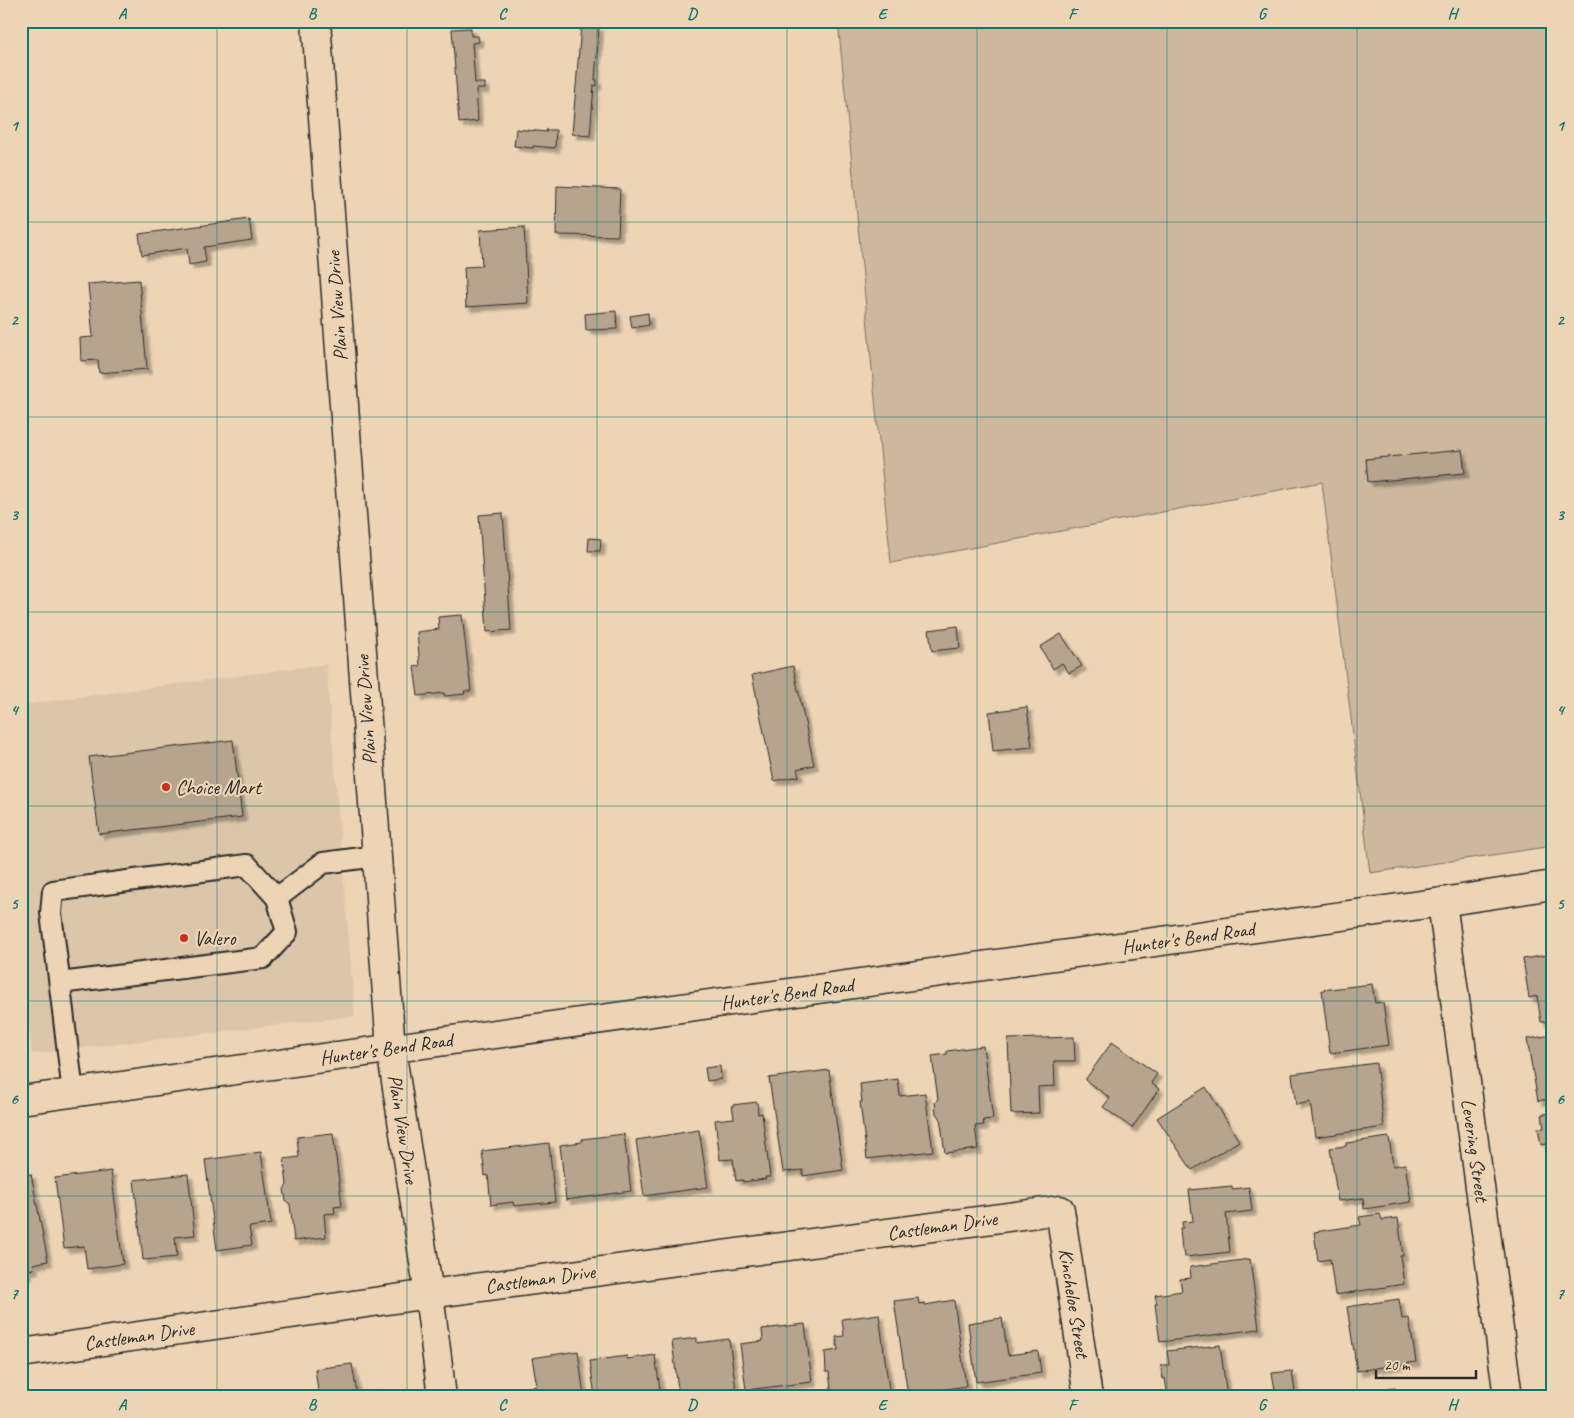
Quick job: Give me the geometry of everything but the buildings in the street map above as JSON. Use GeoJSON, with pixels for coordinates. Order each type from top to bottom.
{"type":"FeatureCollection","features":[{"type":"Feature","properties":{"kind":"street","name":"Plain View Drive"},"geometry":{"type":"LineString","coordinates":[[316,21],[391,1049],[442,1397]]}},
{"type":"Feature","properties":{"kind":"street","name":"Hunter's Bend Road"},"geometry":{"type":"LineString","coordinates":[[21,1100],[1553,885]]}},
{"type":"Feature","properties":{"kind":"street","name":"Levering Street"},"geometry":{"type":"LineString","coordinates":[[1442,902],[1508,1397]]}},
{"type":"Feature","properties":{"kind":"street","name":"Castleman Drive"},"geometry":{"type":"LineString","coordinates":[[21,1353],[428,1294],[1060,1210]]}},
{"type":"Feature","properties":{"kind":"street","name":"Kincheloe Street"},"geometry":{"type":"LineString","coordinates":[[1060,1210],[1088,1397]]}},
{"type":"Feature","properties":{"kind":"lane"},"geometry":{"type":"LineString","coordinates":[[277,898],[323,863],[377,856]]}},
{"type":"Feature","properties":{"kind":"lane"},"geometry":{"type":"LineString","coordinates":[[60,983],[263,958],[287,932],[277,898],[247,865],[53,890],[51,913],[73,1093]]}},
{"type":"Feature","properties":{"kind":"shaded area"},"geometry":{"type":"Polygon","coordinates":[[[838,21],[1553,21],[1553,846],[1370,873],[1322,482],[891,563],[838,21]]]}},
{"type":"Feature","properties":{"kind":"shaded area"},"geometry":{"type":"Polygon","coordinates":[[[326,664],[355,1016],[32,1054],[21,959],[21,705],[326,664]]]}},
{"type":"Feature","properties":{"kind":"place","name":"Choice Mart"},"geometry":{"type":"Point","coordinates":[166,787]}},
{"type":"Feature","properties":{"kind":"place","name":"Valero"},"geometry":{"type":"Point","coordinates":[184,938]}}]}
